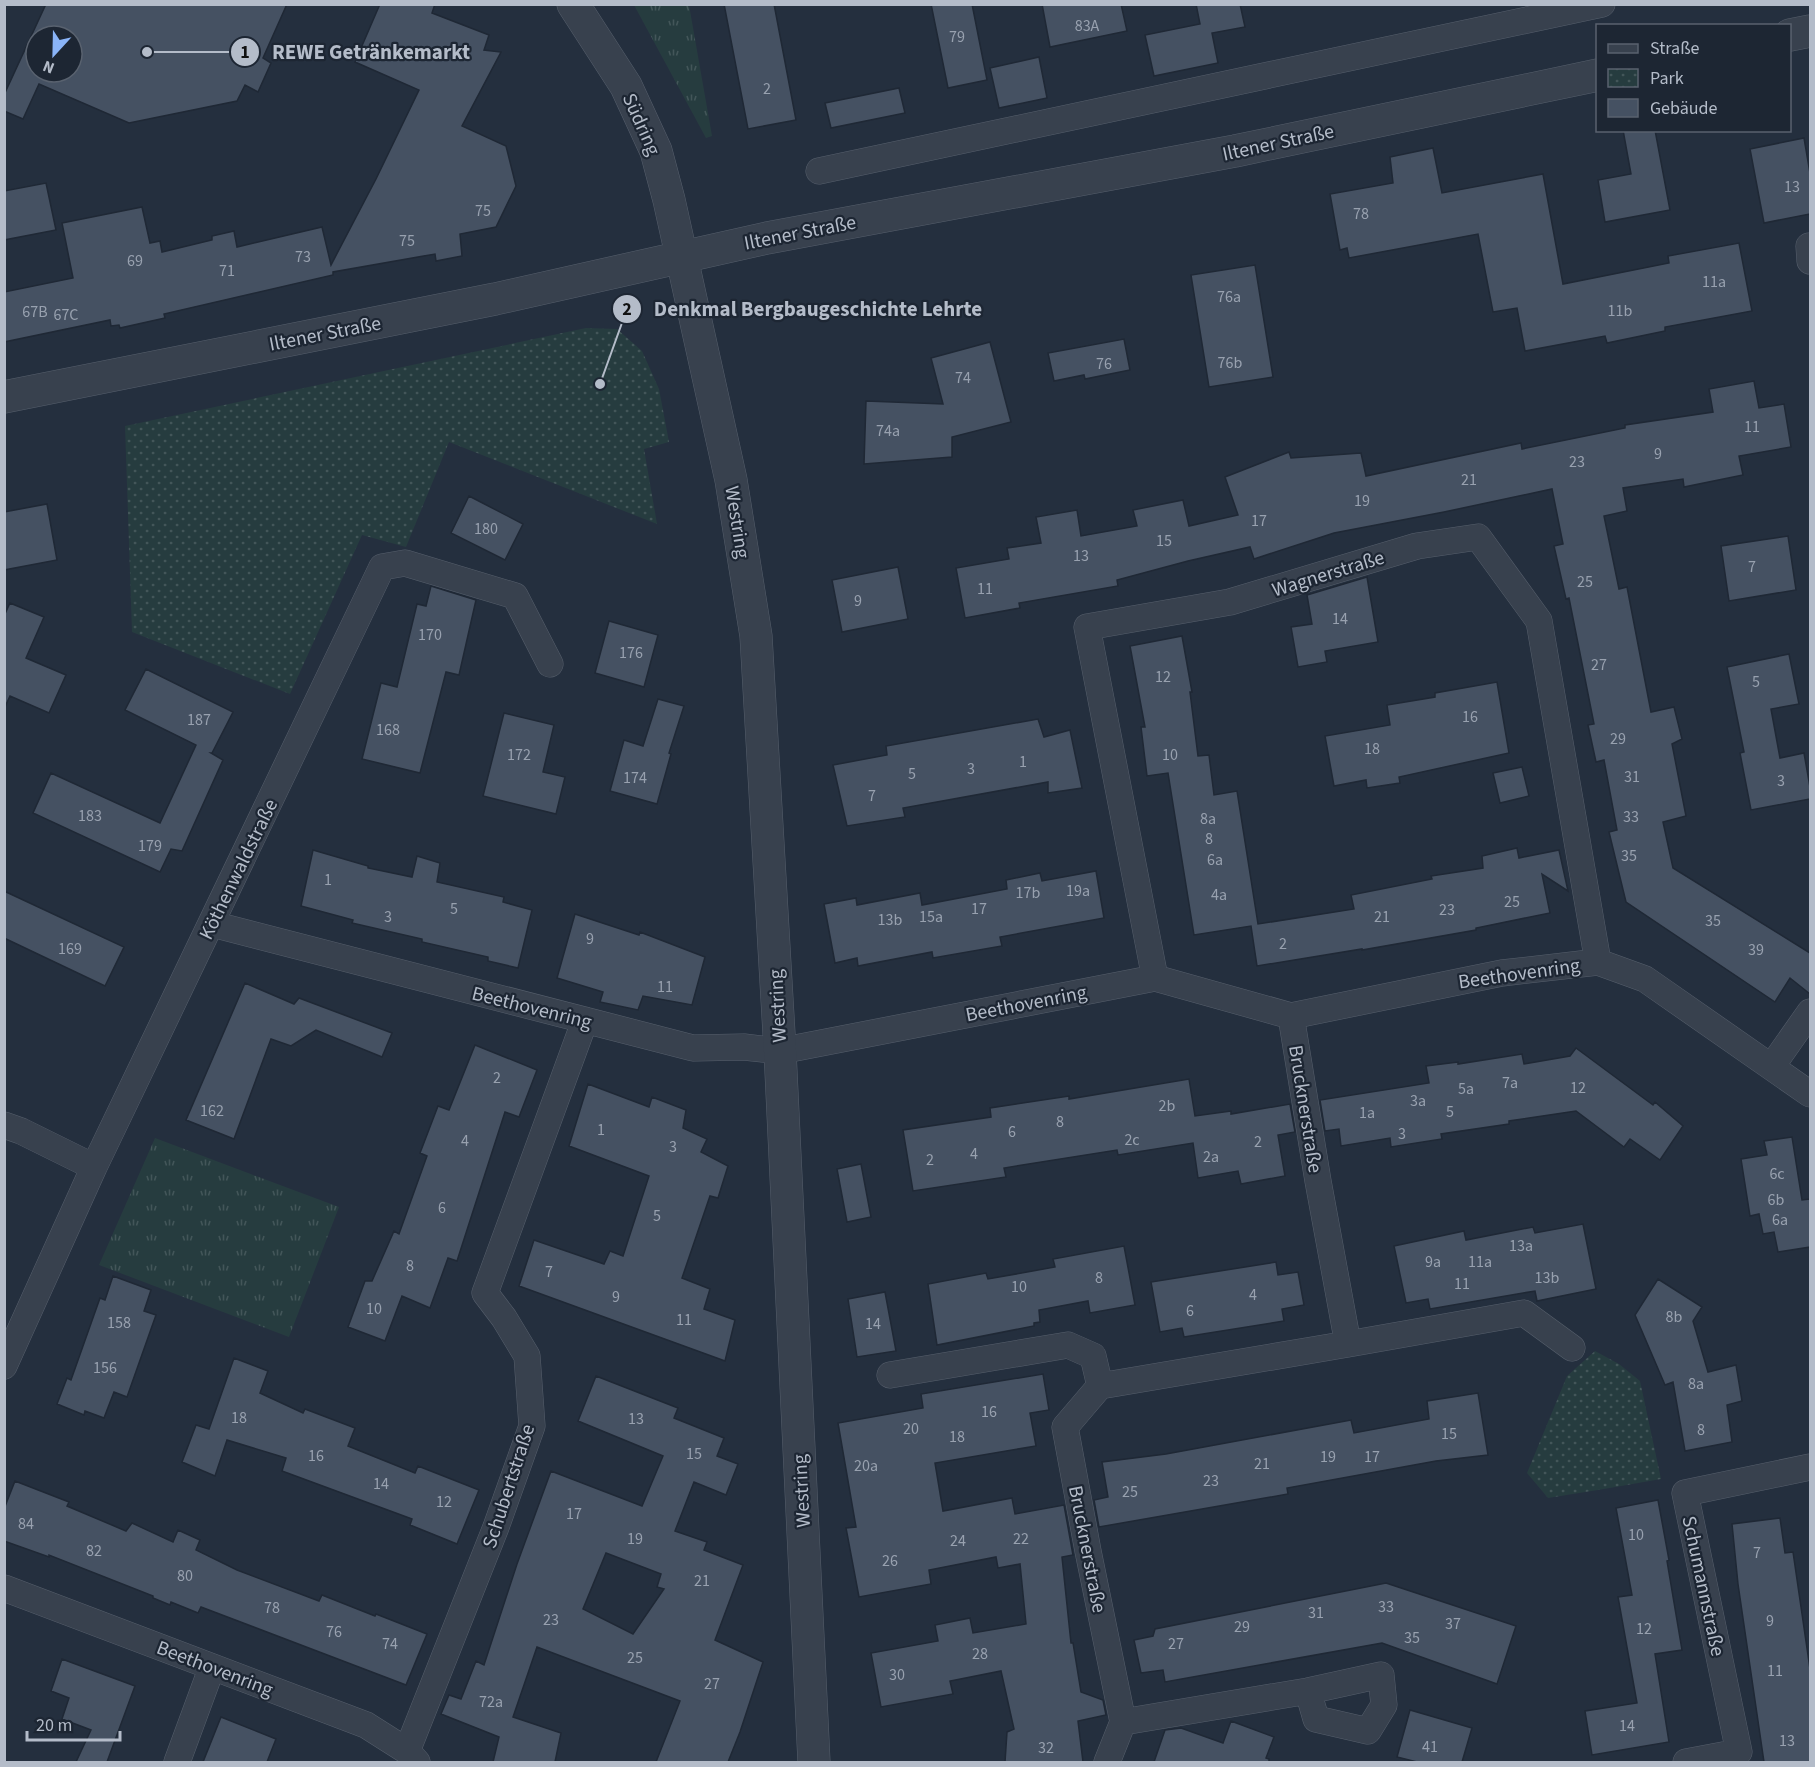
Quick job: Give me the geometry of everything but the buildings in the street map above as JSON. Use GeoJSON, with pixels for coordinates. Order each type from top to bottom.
{"type":"FeatureCollection","features":[{"type":"Feature","properties":{"kind":"street","name":"Südring"},"geometry":{"type":"LineString","coordinates":[[573,4],[626,86],[656,151],[681,256]]}},
{"type":"Feature","properties":{"kind":"street"},"geometry":{"type":"LineString","coordinates":[[819,171],[1602,4]]}},
{"type":"Feature","properties":{"kind":"street"},"geometry":{"type":"LineString","coordinates":[[1791,35],[1810,31]]}},
{"type":"Feature","properties":{"kind":"street","name":"Iltener Straße"},"geometry":{"type":"LineString","coordinates":[[4,397],[495,299],[779,236],[1235,151],[1596,75]]}},
{"type":"Feature","properties":{"kind":"street"},"geometry":{"type":"LineString","coordinates":[[1810,246],[1810,261]]}},
{"type":"Feature","properties":{"kind":"street","name":"Westring"},"geometry":{"type":"LineString","coordinates":[[681,256],[731,480],[756,636],[780,1051],[814,1762]]}},
{"type":"Feature","properties":{"kind":"street","name":"Wagnerstraße"},"geometry":{"type":"LineString","coordinates":[[1155,978],[1087,627],[1230,602],[1417,546],[1478,537],[1539,621],[1598,962]]}},
{"type":"Feature","properties":{"kind":"street","name":"Köthenwaldstraße"},"geometry":{"type":"LineString","coordinates":[[4,1366],[94,1167],[382,567],[405,563],[515,596],[550,664]]}},
{"type":"Feature","properties":{"kind":"street","name":"Beethovenring"},"geometry":{"type":"LineString","coordinates":[[212,924],[693,1048],[744,1047],[780,1051],[1155,978],[1291,1016],[1502,973],[1598,962],[1645,980],[1810,1094]]}},
{"type":"Feature","properties":{"kind":"street"},"geometry":{"type":"LineString","coordinates":[[1772,1066],[1810,1012]]}},
{"type":"Feature","properties":{"kind":"street","name":"Brucknerstraße"},"geometry":{"type":"LineString","coordinates":[[1291,1016],[1348,1344]]}},
{"type":"Feature","properties":{"kind":"street","name":"Schubertstraße"},"geometry":{"type":"LineString","coordinates":[[412,1757],[532,1426],[527,1356],[504,1318],[485,1293],[585,1020]]}},
{"type":"Feature","properties":{"kind":"street"},"geometry":{"type":"LineString","coordinates":[[4,1125],[94,1167]]}},
{"type":"Feature","properties":{"kind":"street"},"geometry":{"type":"LineString","coordinates":[[890,1376],[1068,1345],[1093,1356],[1100,1386],[1524,1313],[1572,1348]]}},
{"type":"Feature","properties":{"kind":"street","name":"Brucknerstraße"},"geometry":{"type":"LineString","coordinates":[[1100,1386],[1065,1427],[1123,1722]]}},
{"type":"Feature","properties":{"kind":"street","name":"Schumannstraße"},"geometry":{"type":"LineString","coordinates":[[1686,1762],[1739,1752],[1685,1493],[1810,1467]]}},
{"type":"Feature","properties":{"kind":"street","name":"Beethovenring"},"geometry":{"type":"LineString","coordinates":[[4,1588],[366,1725],[412,1757]]}},
{"type":"Feature","properties":{"kind":"street"},"geometry":{"type":"LineString","coordinates":[[177,1762],[212,1667]]}},
{"type":"Feature","properties":{"kind":"street"},"geometry":{"type":"LineString","coordinates":[[1107,1762],[1123,1722],[1308,1691]]}},
{"type":"Feature","properties":{"kind":"green space"},"geometry":{"type":"Polygon","coordinates":[[[634,5],[689,5],[712,136],[706,138],[634,5]]]}},
{"type":"Feature","properties":{"kind":"green space"},"geometry":{"type":"Polygon","coordinates":[[[586,328],[617,329],[642,351],[659,389],[669,442],[644,449],[657,524],[449,442],[406,547],[362,535],[290,694],[132,632],[125,426],[586,328]]]}},
{"type":"Feature","properties":{"kind":"green space"},"geometry":{"type":"Polygon","coordinates":[[[155,1138],[339,1207],[289,1337],[99,1265],[155,1138]]]}},
{"type":"Feature","properties":{"kind":"green space"},"geometry":{"type":"Polygon","coordinates":[[[1595,1351],[1619,1364],[1640,1381],[1661,1479],[1548,1498],[1527,1473],[1567,1376],[1595,1351]]]}},
{"type":"Feature","properties":{"kind":"place","name":"REWE Getränkemarkt"},"geometry":{"type":"Point","coordinates":[147,52]}},
{"type":"Feature","properties":{"kind":"place","name":"Denkmal Bergbaugeschichte Lehrte"},"geometry":{"type":"Point","coordinates":[600,384]}}]}
